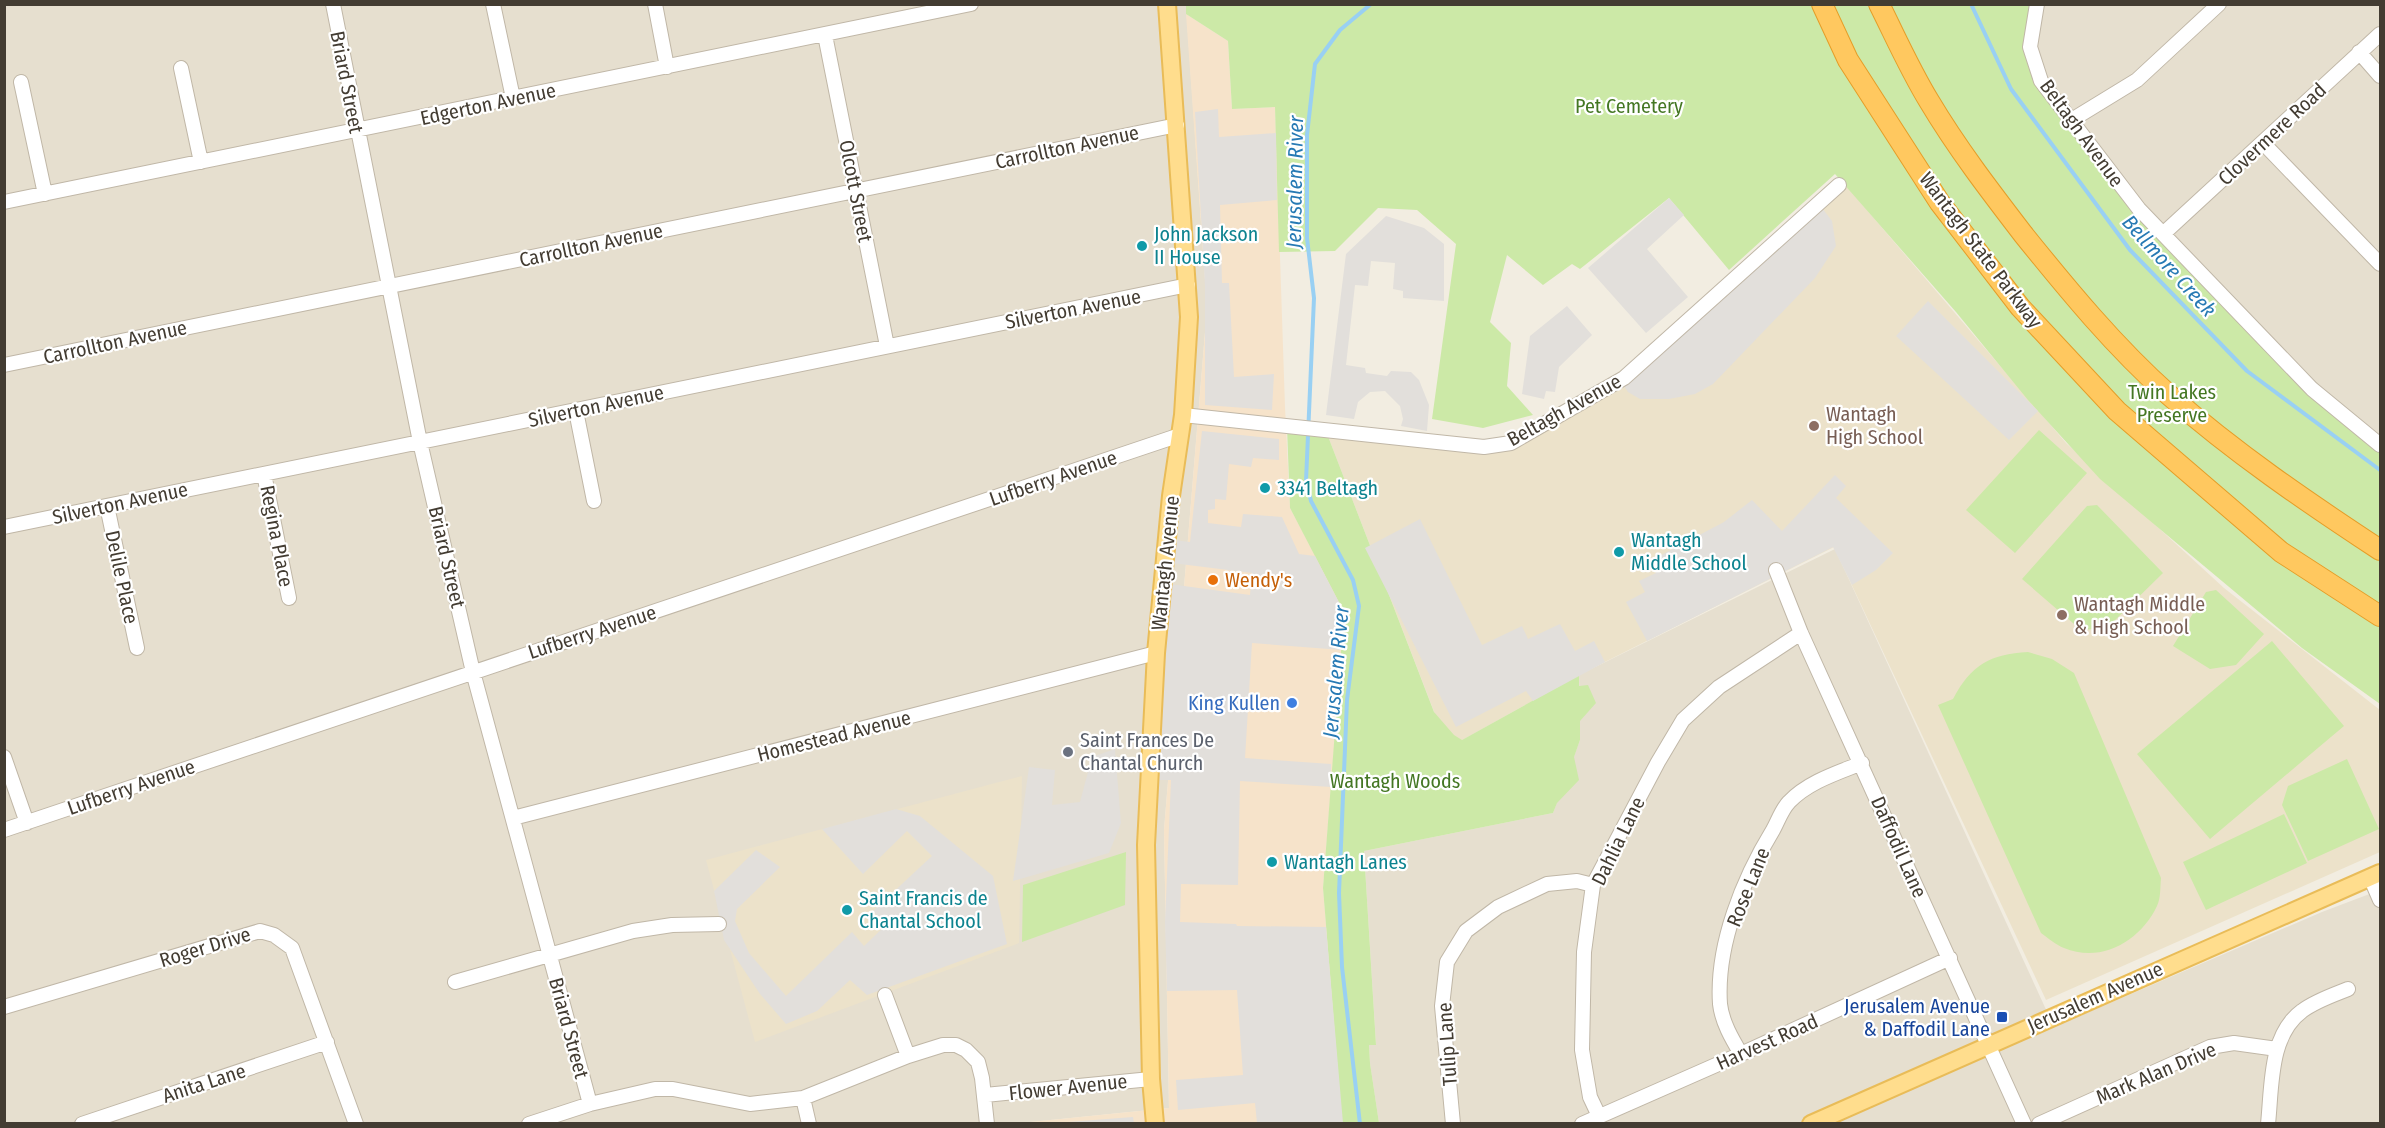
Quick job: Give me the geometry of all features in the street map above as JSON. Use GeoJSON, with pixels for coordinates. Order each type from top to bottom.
{"type":"FeatureCollection","features":[{"type":"Feature","properties":{"kind":"highway","name":"Wantagh State Parkway"},"geometry":{"type":"LineString","coordinates":[[1822,4],[1848,60],[1940,203],[2020,307],[2117,411],[2272,544],[2380,616]]}},
{"type":"Feature","properties":{"kind":"highway"},"geometry":{"type":"LineString","coordinates":[[1879,4],[1928,100],[1978,175],[2058,278],[2123,350],[2168,394],[2215,433],[2292,492],[2380,550]]}},
{"type":"Feature","properties":{"kind":"main road","name":"Wantagh Avenue"},"geometry":{"type":"LineString","coordinates":[[1155,1124],[1151,1079],[1146,866],[1156,653],[1171,496],[1184,415],[1189,317],[1167,4]]}},
{"type":"Feature","properties":{"kind":"main road","name":"Jerusalem Avenue"},"geometry":{"type":"LineString","coordinates":[[1811,1124],[2375,875]]}},
{"type":"Feature","properties":{"kind":"street","name":"Briard Street"},"geometry":{"type":"LineString","coordinates":[[333,4],[356,130],[420,442],[473,672],[590,1104]]}},
{"type":"Feature","properties":{"kind":"street"},"geometry":{"type":"LineString","coordinates":[[493,4],[513,98]]}},
{"type":"Feature","properties":{"kind":"street"},"geometry":{"type":"LineString","coordinates":[[655,4],[667,67]]}},
{"type":"Feature","properties":{"kind":"street","name":"Edgerton Avenue"},"geometry":{"type":"LineString","coordinates":[[4,202],[971,4]]}},
{"type":"Feature","properties":{"kind":"street","name":"Beltagh Avenue"},"geometry":{"type":"LineString","coordinates":[[2037,4],[2030,47],[2041,81],[2070,121],[2139,209],[2312,389],[2380,445]]}},
{"type":"Feature","properties":{"kind":"street"},"geometry":{"type":"LineString","coordinates":[[2070,121],[2137,80],[2219,4]]}},
{"type":"Feature","properties":{"kind":"street","name":"Clovermere Road"},"geometry":{"type":"LineString","coordinates":[[2163,234],[2380,34]]}},
{"type":"Feature","properties":{"kind":"street","name":"Olcott Street"},"geometry":{"type":"LineString","coordinates":[[825,35],[887,346]]}},
{"type":"Feature","properties":{"kind":"street"},"geometry":{"type":"LineString","coordinates":[[2359,52],[2380,76]]}},
{"type":"Feature","properties":{"kind":"street"},"geometry":{"type":"LineString","coordinates":[[181,68],[201,162]]}},
{"type":"Feature","properties":{"kind":"street"},"geometry":{"type":"LineString","coordinates":[[21,82],[45,194]]}},
{"type":"Feature","properties":{"kind":"street","name":"Carrollton Avenue"},"geometry":{"type":"LineString","coordinates":[[4,365],[1177,125]]}},
{"type":"Feature","properties":{"kind":"street"},"geometry":{"type":"LineString","coordinates":[[2263,143],[2380,264]]}},
{"type":"Feature","properties":{"kind":"street","name":"Beltagh Avenue"},"geometry":{"type":"LineString","coordinates":[[1184,415],[1484,447],[1511,443],[1624,378],[1839,185]]}},
{"type":"Feature","properties":{"kind":"street","name":"Silverton Avenue"},"geometry":{"type":"LineString","coordinates":[[4,527],[1188,285]]}},
{"type":"Feature","properties":{"kind":"street"},"geometry":{"type":"LineString","coordinates":[[576,411],[594,501]]}},
{"type":"Feature","properties":{"kind":"street","name":"Lufberry Avenue"},"geometry":{"type":"LineString","coordinates":[[4,830],[1180,435]]}},
{"type":"Feature","properties":{"kind":"street","name":"Regina Place"},"geometry":{"type":"LineString","coordinates":[[264,474],[289,598]]}},
{"type":"Feature","properties":{"kind":"street","name":"Delile Place"},"geometry":{"type":"LineString","coordinates":[[107,506],[137,648]]}},
{"type":"Feature","properties":{"kind":"street","name":"Daffodil Lane"},"geometry":{"type":"LineString","coordinates":[[1776,570],[1802,633],[2024,1124]]}},
{"type":"Feature","properties":{"kind":"street","name":"Dahlia Lane"},"geometry":{"type":"LineString","coordinates":[[1599,1116],[1590,1096],[1581,1050],[1584,952],[1593,885],[1658,762],[1683,720],[1719,687],[1802,633]]}},
{"type":"Feature","properties":{"kind":"street","name":"Homestead Avenue"},"geometry":{"type":"LineString","coordinates":[[513,818],[1156,653]]}},
{"type":"Feature","properties":{"kind":"street"},"geometry":{"type":"LineString","coordinates":[[4,758],[27,823]]}},
{"type":"Feature","properties":{"kind":"street","name":"Rose Lane"},"geometry":{"type":"LineString","coordinates":[[1741,1054],[1728,1032],[1720,1004],[1723,955],[1735,911],[1751,870],[1789,802],[1816,782],[1862,764]]}},
{"type":"Feature","properties":{"kind":"street"},"geometry":{"type":"LineString","coordinates":[[2375,875],[2380,900]]}},
{"type":"Feature","properties":{"kind":"street","name":"Tulip Lane"},"geometry":{"type":"LineString","coordinates":[[1453,1124],[1442,1006],[1447,962],[1466,931],[1498,907],[1547,884],[1577,881],[1593,885]]}},
{"type":"Feature","properties":{"kind":"street"},"geometry":{"type":"LineString","coordinates":[[455,982],[549,954],[651,928],[719,924]]}},
{"type":"Feature","properties":{"kind":"street","name":"Roger Drive"},"geometry":{"type":"LineString","coordinates":[[4,1007],[260,931],[274,934],[292,948],[356,1124]]}},
{"type":"Feature","properties":{"kind":"street","name":"Harvest Road"},"geometry":{"type":"LineString","coordinates":[[1582,1124],[1950,958]]}},
{"type":"Feature","properties":{"kind":"street"},"geometry":{"type":"LineString","coordinates":[[2268,1124],[2277,1049],[2286,1028],[2300,1012],[2311,1005],[2348,989]]}},
{"type":"Feature","properties":{"kind":"street"},"geometry":{"type":"LineString","coordinates":[[885,994],[908,1056]]}},
{"type":"Feature","properties":{"kind":"street","name":"Anita Lane"},"geometry":{"type":"LineString","coordinates":[[82,1124],[327,1042]]}},
{"type":"Feature","properties":{"kind":"street","name":"Mark Alan Drive"},"geometry":{"type":"LineString","coordinates":[[2039,1124],[2210,1047],[2234,1043],[2277,1049]]}},
{"type":"Feature","properties":{"kind":"street"},"geometry":{"type":"LineString","coordinates":[[529,1124],[590,1104],[656,1089],[673,1089],[750,1104],[803,1098],[908,1056],[943,1045],[956,1045],[966,1050],[978,1062],[985,1095],[987,1124]]}},
{"type":"Feature","properties":{"kind":"street","name":"Flower Avenue"},"geometry":{"type":"LineString","coordinates":[[985,1095],[1151,1079]]}},
{"type":"Feature","properties":{"kind":"street"},"geometry":{"type":"LineString","coordinates":[[803,1098],[809,1124]]}},
{"type":"Feature","properties":{"kind":"street"},"geometry":{"type":"LineString","coordinates":[[124,1109],[129,1124]]}},
{"type":"Feature","properties":{"kind":"shaded area"},"geometry":{"type":"Polygon","coordinates":[[[5,5],[1186,5],[1207,308],[1164,830],[1169,1108],[1011,1124],[5,1124],[5,5]]]}},
{"type":"Feature","properties":{"kind":"shaded area"},"geometry":{"type":"Polygon","coordinates":[[[2037,5],[2380,5],[2380,445],[2312,389],[2139,209],[2070,121],[2030,47],[2037,5]]]}},
{"type":"Feature","properties":{"kind":"shaded area"},"geometry":{"type":"Polygon","coordinates":[[[1186,14],[1228,41],[1232,109],[1275,107],[1290,508],[1345,612],[1323,888],[1342,1123],[1011,1124],[1169,1108],[1164,830],[1207,308],[1186,14]]]}},
{"type":"Feature","properties":{"kind":"shaded area"},"geometry":{"type":"Polygon","coordinates":[[[1218,109],[1219,137],[1276,133],[1277,200],[1220,205],[1222,283],[1229,283],[1234,377],[1274,374],[1272,410],[1205,405],[1205,286],[1195,112],[1218,109]]]}},
{"type":"Feature","properties":{"kind":"shaded area","name":"Wantagh Middle & High School"},"geometry":{"type":"Polygon","coordinates":[[[1842,181],[2066,443],[2224,588],[2380,710],[2380,852],[2046,1000],[1834,547],[1579,675],[1448,748],[1326,431],[1510,443],[1619,381],[1842,181]]]}},
{"type":"Feature","properties":{"kind":"shaded area"},"geometry":{"type":"Polygon","coordinates":[[[1669,198],[1684,215],[1647,249],[1688,297],[1646,333],[1588,268],[1669,198]]]}},
{"type":"Feature","properties":{"kind":"shaded area"},"geometry":{"type":"Polygon","coordinates":[[[1819,204],[1832,221],[1836,246],[1815,278],[1713,384],[1695,394],[1669,399],[1640,399],[1628,392],[1620,380],[1819,204]]]}},
{"type":"Feature","properties":{"kind":"shaded area"},"geometry":{"type":"Polygon","coordinates":[[[1386,216],[1424,228],[1444,244],[1444,301],[1403,298],[1403,291],[1393,289],[1395,263],[1371,261],[1368,286],[1355,285],[1346,365],[1365,368],[1366,373],[1387,376],[1391,371],[1411,372],[1419,380],[1429,405],[1427,431],[1401,426],[1403,419],[1400,406],[1385,391],[1370,392],[1358,402],[1354,419],[1326,415],[1346,254],[1386,216]]]}},
{"type":"Feature","properties":{"kind":"shaded area"},"geometry":{"type":"Polygon","coordinates":[[[1928,301],[2038,411],[2009,440],[1896,336],[1928,301]]]}},
{"type":"Feature","properties":{"kind":"shaded area"},"geometry":{"type":"Polygon","coordinates":[[[1567,306],[1592,335],[1559,367],[1555,392],[1546,391],[1544,399],[1522,394],[1530,336],[1567,306]]]}},
{"type":"Feature","properties":{"kind":"shaded area"},"geometry":{"type":"Polygon","coordinates":[[[1202,431],[1279,439],[1279,460],[1253,458],[1251,467],[1229,464],[1226,500],[1215,499],[1215,509],[1208,510],[1208,523],[1241,527],[1243,514],[1282,517],[1299,554],[1315,556],[1344,612],[1342,650],[1252,643],[1245,758],[1331,764],[1331,787],[1240,781],[1238,885],[1181,884],[1180,922],[1236,924],[1237,926],[1326,927],[1343,1123],[1257,1123],[1255,1103],[1178,1110],[1176,1080],[1243,1075],[1237,990],[1167,991],[1165,922],[1171,780],[1150,780],[1162,583],[1250,595],[1252,573],[1164,562],[1166,539],[1190,542],[1202,431]]]}},
{"type":"Feature","properties":{"kind":"shaded area"},"geometry":{"type":"Polygon","coordinates":[[[1835,475],[1846,486],[1836,498],[1893,553],[1876,570],[1852,585],[1833,547],[1647,641],[1626,602],[1645,592],[1639,581],[1656,573],[1650,561],[1724,522],[1752,500],[1782,531],[1835,475]]]}},
{"type":"Feature","properties":{"kind":"shaded area"},"geometry":{"type":"Polygon","coordinates":[[[1420,519],[1482,645],[1522,626],[1528,639],[1560,624],[1575,651],[1594,641],[1605,662],[1533,701],[1526,691],[1456,727],[1365,548],[1420,519]]]}},
{"type":"Feature","properties":{"kind":"shaded area"},"geometry":{"type":"Polygon","coordinates":[[[1835,549],[2054,1027],[2322,912],[2380,890],[2380,1123],[1379,1123],[1369,1045],[1376,1044],[1364,851],[1553,813],[1580,740],[1579,675],[1835,549]]]}},
{"type":"Feature","properties":{"kind":"shaded area"},"geometry":{"type":"Polygon","coordinates":[[[1115,749],[1121,823],[1109,853],[1013,881],[1029,767],[1055,770],[1052,805],[1080,802],[1092,757],[1115,749]]]}},
{"type":"Feature","properties":{"kind":"shaded area"},"geometry":{"type":"Polygon","coordinates":[[[1022,776],[1019,943],[755,1042],[706,860],[1022,776]]]}},
{"type":"Feature","properties":{"kind":"shaded area"},"geometry":{"type":"Polygon","coordinates":[[[896,809],[920,816],[993,876],[1007,944],[867,995],[850,980],[817,1011],[786,1024],[760,994],[724,940],[714,891],[756,850],[780,867],[737,909],[735,921],[749,953],[786,996],[852,932],[864,946],[886,925],[873,911],[932,856],[907,831],[863,874],[822,829],[896,809]]]}},
{"type":"Feature","properties":{"kind":"shaded area"},"geometry":{"type":"Polygon","coordinates":[[[1133,1117],[1134,1123],[1055,1123],[1133,1117]]]}},
{"type":"Feature","properties":{"kind":"green space"},"geometry":{"type":"Polygon","coordinates":[[[1186,5],[2037,5],[2030,47],[2041,81],[2139,209],[2312,389],[2380,445],[2380,704],[2302,648],[2100,479],[2028,400],[1956,312],[1835,174],[1729,270],[1669,198],[1580,269],[1572,264],[1543,285],[1507,255],[1490,322],[1511,343],[1507,386],[1533,415],[1483,428],[1432,419],[1456,244],[1417,210],[1378,208],[1335,251],[1279,252],[1275,107],[1232,109],[1228,41],[1186,14],[1186,5]]]}},
{"type":"Feature","properties":{"kind":"green space","name":"Wantagh Woods"},"geometry":{"type":"Polygon","coordinates":[[[1287,427],[1326,431],[1434,712],[1454,735],[1462,740],[1579,675],[1579,686],[1588,685],[1596,703],[1580,721],[1580,740],[1574,757],[1579,780],[1557,803],[1553,813],[1364,851],[1376,1045],[1369,1045],[1379,1123],[1342,1123],[1323,888],[1344,612],[1290,508],[1287,427]]]}},
{"type":"Feature","properties":{"kind":"green space"},"geometry":{"type":"Polygon","coordinates":[[[2039,430],[2087,473],[2015,553],[1966,510],[2039,430]]]}},
{"type":"Feature","properties":{"kind":"green space"},"geometry":{"type":"Polygon","coordinates":[[[2097,505],[2163,573],[2107,628],[2081,630],[2022,579],[2087,506],[2097,505]]]}},
{"type":"Feature","properties":{"kind":"green space"},"geometry":{"type":"Polygon","coordinates":[[[2216,590],[2264,634],[2236,665],[2210,669],[2173,646],[2206,592],[2216,590]]]}},
{"type":"Feature","properties":{"kind":"green space"},"geometry":{"type":"Polygon","coordinates":[[[2272,641],[2344,726],[2210,839],[2137,754],[2272,641]]]}},
{"type":"Feature","properties":{"kind":"green space"},"geometry":{"type":"Polygon","coordinates":[[[2028,652],[2052,659],[2074,673],[2161,878],[2160,896],[2150,918],[2131,938],[2106,951],[2078,952],[2061,947],[2041,933],[1938,705],[1953,699],[1967,678],[1983,664],[2003,655],[2028,652]]]}},
{"type":"Feature","properties":{"kind":"green space"},"geometry":{"type":"Polygon","coordinates":[[[2347,759],[2379,829],[2308,861],[2282,805],[2288,786],[2347,759]]]}},
{"type":"Feature","properties":{"kind":"green space"},"geometry":{"type":"Polygon","coordinates":[[[2284,814],[2307,863],[2206,910],[2183,862],[2284,814]]]}},
{"type":"Feature","properties":{"kind":"green space"},"geometry":{"type":"Polygon","coordinates":[[[1126,852],[1125,905],[1022,942],[1023,885],[1126,852]]]}},
{"type":"Feature","properties":{"kind":"waterway","name":"Jerusalem River"},"geometry":{"type":"LineString","coordinates":[[1360,1124],[1342,967],[1339,893],[1347,700],[1359,606],[1353,580],[1311,501],[1306,481],[1314,298],[1307,238],[1307,135],[1315,64],[1340,30],[1371,4]]}},
{"type":"Feature","properties":{"kind":"waterway","name":"Bellmore Creek"},"geometry":{"type":"LineString","coordinates":[[1971,4],[2011,89],[2130,250],[2247,371],[2380,470]]}},
{"type":"Feature","properties":{"kind":"place","name":"John Jackson II House"},"geometry":{"type":"Point","coordinates":[1142,246]}},
{"type":"Feature","properties":{"kind":"place","name":"Wantagh High School"},"geometry":{"type":"Point","coordinates":[1814,426]}},
{"type":"Feature","properties":{"kind":"place","name":"3341 Beltagh"},"geometry":{"type":"Point","coordinates":[1265,488]}},
{"type":"Feature","properties":{"kind":"place","name":"Wantagh Middle School"},"geometry":{"type":"Point","coordinates":[1619,552]}},
{"type":"Feature","properties":{"kind":"place","name":"Wendy's"},"geometry":{"type":"Point","coordinates":[1213,580]}},
{"type":"Feature","properties":{"kind":"place","name":"Wantagh Middle & High School"},"geometry":{"type":"Point","coordinates":[2062,615]}},
{"type":"Feature","properties":{"kind":"place","name":"King Kullen"},"geometry":{"type":"Point","coordinates":[1292,703]}},
{"type":"Feature","properties":{"kind":"place","name":"Saint Frances De Chantal Church"},"geometry":{"type":"Point","coordinates":[1068,752]}},
{"type":"Feature","properties":{"kind":"place","name":"Wantagh Lanes"},"geometry":{"type":"Point","coordinates":[1272,862]}},
{"type":"Feature","properties":{"kind":"place","name":"Saint Francis de Chantal School"},"geometry":{"type":"Point","coordinates":[847,910]}},
{"type":"Feature","properties":{"kind":"place","name":"Jerusalem Avenue & Daffodil Lane"},"geometry":{"type":"Point","coordinates":[2002,1017]}},
{"type":"Feature","properties":{"kind":"park label","name":"Pet Cemetery"},"geometry":{"type":"Point","coordinates":[1629,106]}},
{"type":"Feature","properties":{"kind":"park label","name":"Twin Lakes Preserve"},"geometry":{"type":"Point","coordinates":[2172,404]}}]}
